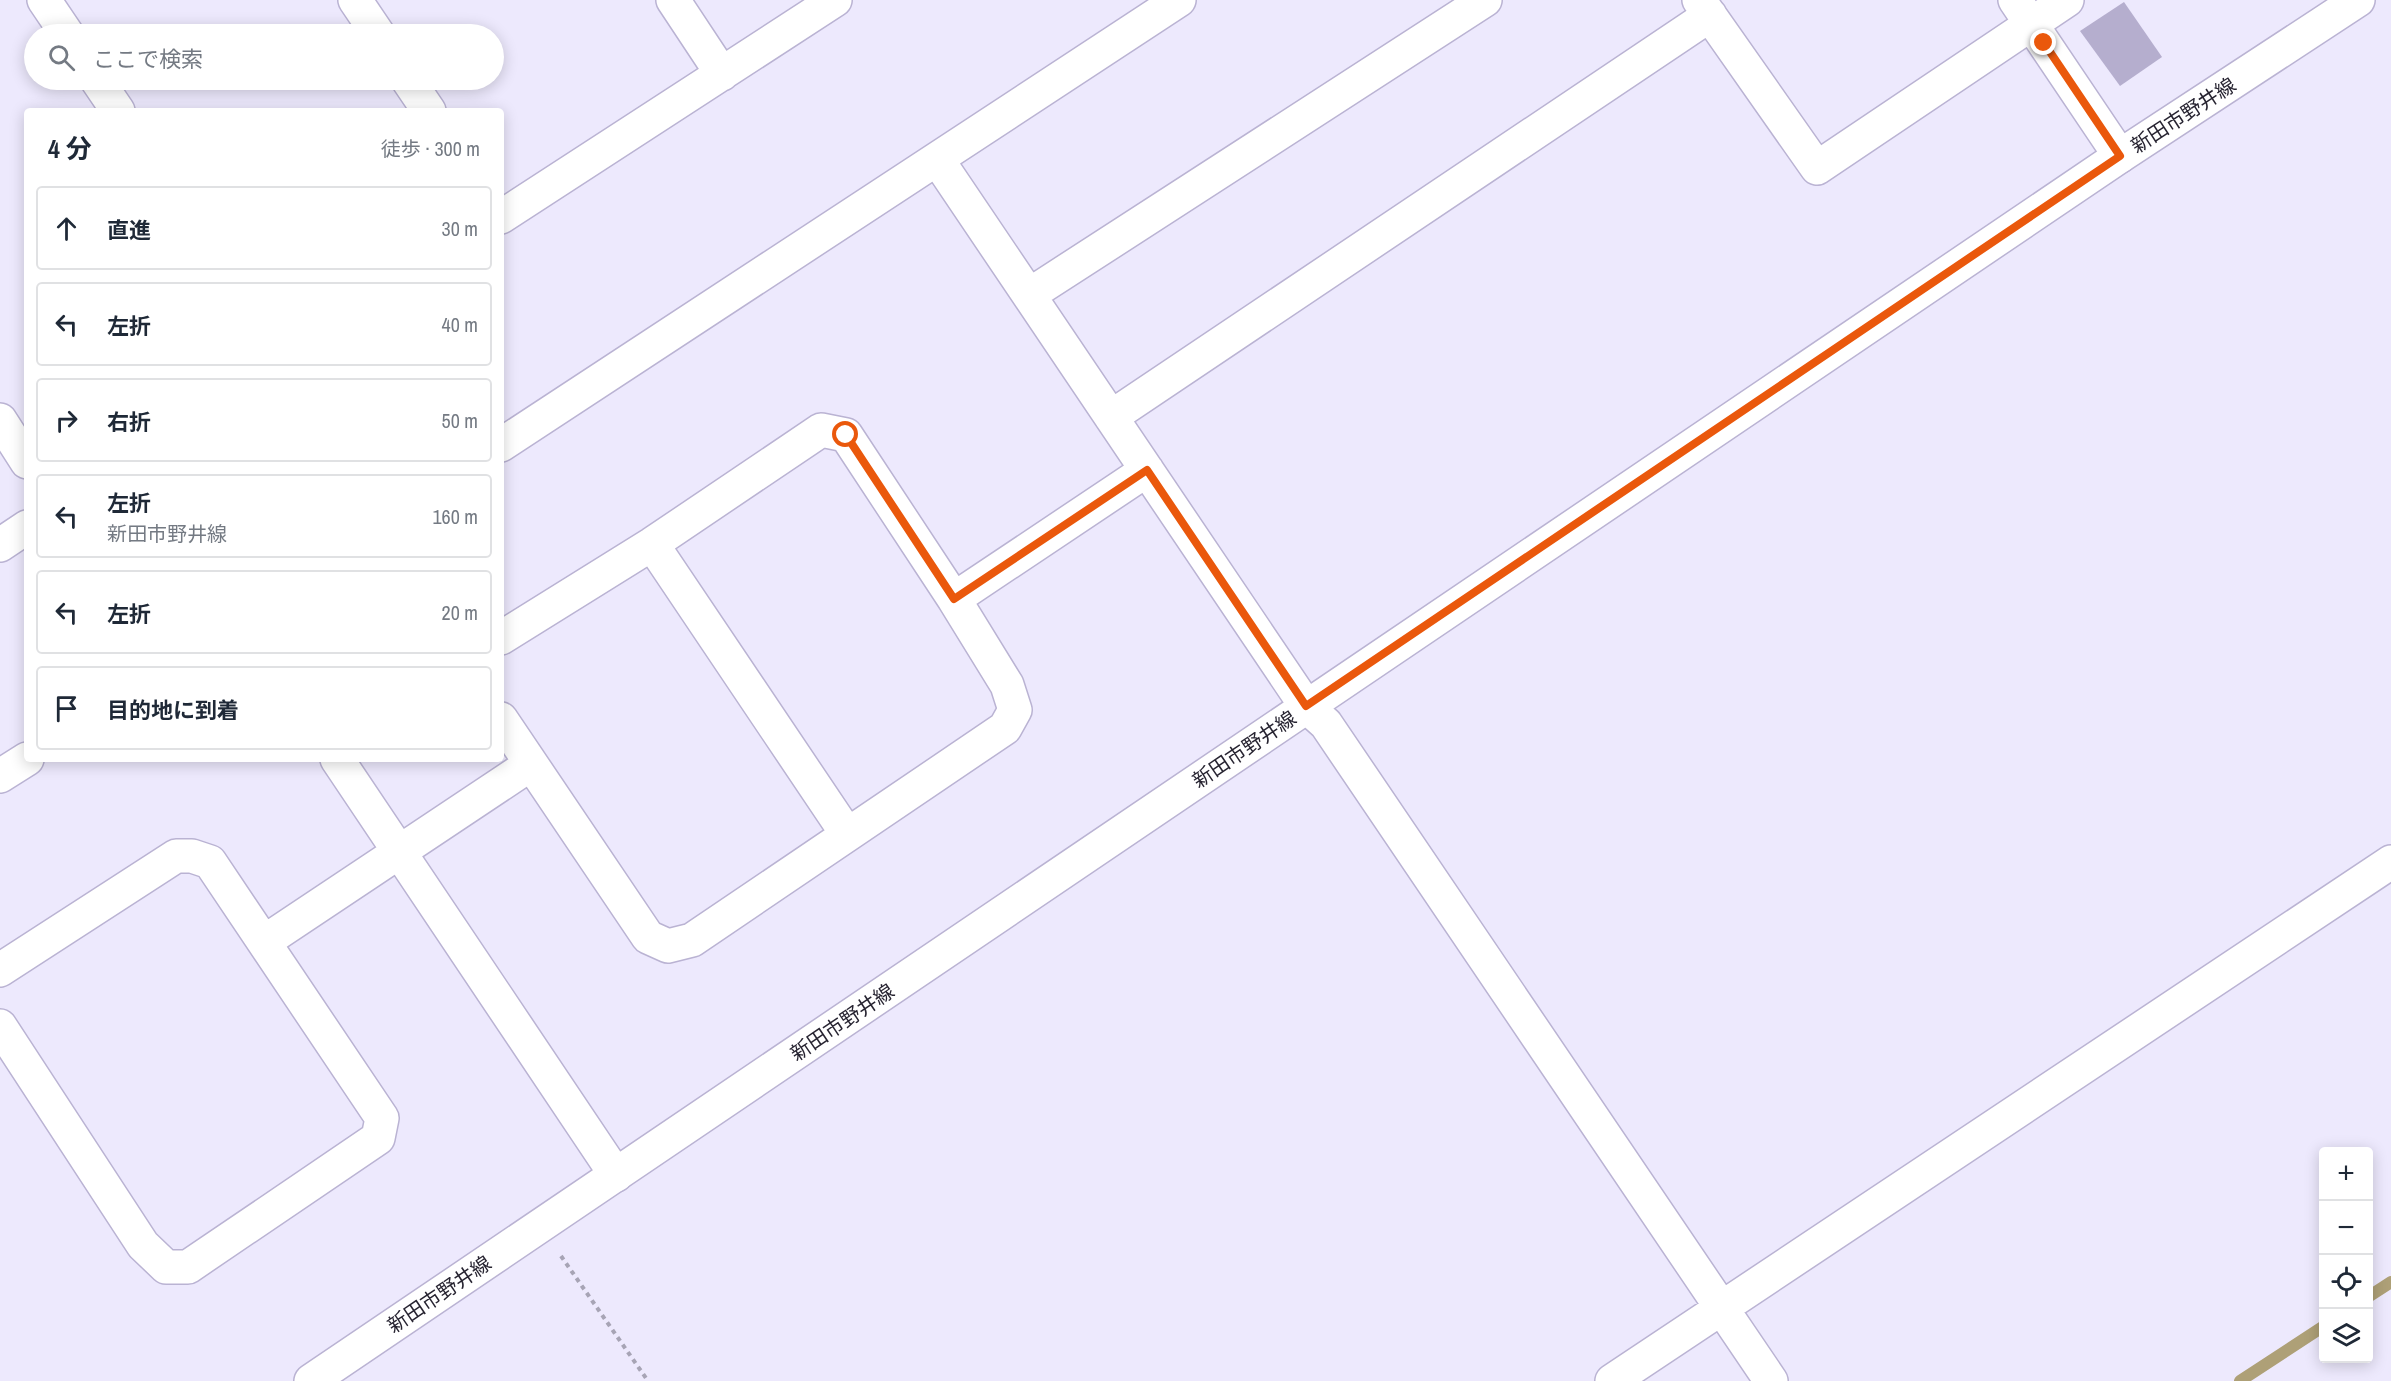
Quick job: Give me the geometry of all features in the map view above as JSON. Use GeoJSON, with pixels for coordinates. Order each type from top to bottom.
{"type":"FeatureCollection","features":[{"type":"Feature","properties":{"kind":"street"},"geometry":{"type":"LineString","coordinates":[[44,0],[60,24]]}},
{"type":"Feature","properties":{"kind":"street"},"geometry":{"type":"LineString","coordinates":[[355,0],[371,24]]}},
{"type":"Feature","properties":{"kind":"street"},"geometry":{"type":"LineString","coordinates":[[673,0],[722,74]]}},
{"type":"Feature","properties":{"kind":"street"},"geometry":{"type":"LineString","coordinates":[[504,215],[835,0]]}},
{"type":"Feature","properties":{"kind":"street"},"geometry":{"type":"LineString","coordinates":[[504,444],[1179,0]]}},
{"type":"Feature","properties":{"kind":"street"},"geometry":{"type":"LineString","coordinates":[[1029,295],[1485,0]]}},
{"type":"Feature","properties":{"kind":"street"},"geometry":{"type":"LineString","coordinates":[[1111,417],[1704,8],[1816,168],[2023,12],[2067,0]]}},
{"type":"Feature","properties":{"kind":"street","name":"新田市野井線"},"geometry":{"type":"LineString","coordinates":[[311,1381],[2120,156],[2358,0]]}},
{"type":"Feature","properties":{"kind":"street"},"geometry":{"type":"LineString","coordinates":[[2023,12],[2120,156]]}},
{"type":"Feature","properties":{"kind":"street"},"geometry":{"type":"LineString","coordinates":[[104,90],[116,108]]}},
{"type":"Feature","properties":{"kind":"street"},"geometry":{"type":"LineString","coordinates":[[415,90],[427,108]]}},
{"type":"Feature","properties":{"kind":"street"},"geometry":{"type":"LineString","coordinates":[[937,159],[1306,706],[1326,724],[1771,1381]]}},
{"type":"Feature","properties":{"kind":"street"},"geometry":{"type":"LineString","coordinates":[[0,420],[24,457]]}},
{"type":"Feature","properties":{"kind":"street"},"geometry":{"type":"LineString","coordinates":[[504,636],[652,544],[821,430],[846,435],[954,599],[1007,685],[1015,710],[1005,728],[692,940],[668,946],[648,937],[504,724]]}},
{"type":"Feature","properties":{"kind":"street"},"geometry":{"type":"LineString","coordinates":[[954,599],[1147,470]]}},
{"type":"Feature","properties":{"kind":"street"},"geometry":{"type":"LineString","coordinates":[[0,545],[24,529]]}},
{"type":"Feature","properties":{"kind":"street"},"geometry":{"type":"LineString","coordinates":[[652,544],[847,834]]}},
{"type":"Feature","properties":{"kind":"street"},"geometry":{"type":"LineString","coordinates":[[0,777],[24,761]]}},
{"type":"Feature","properties":{"kind":"street"},"geometry":{"type":"LineString","coordinates":[[339,762],[616,1174]]}},
{"type":"Feature","properties":{"kind":"street"},"geometry":{"type":"LineString","coordinates":[[264,942],[531,764]]}},
{"type":"Feature","properties":{"kind":"street"},"geometry":{"type":"LineString","coordinates":[[0,970],[176,856],[192,856],[210,862],[382,1118],[378,1138],[188,1267],[166,1267],[143,1245],[0,1026]]}},
{"type":"Feature","properties":{"kind":"street"},"geometry":{"type":"LineString","coordinates":[[1612,1381],[2391,862]]}},
{"type":"Feature","properties":{"kind":"path"},"geometry":{"type":"LineString","coordinates":[[540,1225],[648,1381]]}},
{"type":"Feature","properties":{"kind":"building"},"geometry":{"type":"Polygon","coordinates":[[[2124,2],[2162,57],[2120,86],[2080,31],[2124,2]]]}},
{"type":"Feature","properties":{"kind":"waterway"},"geometry":{"type":"LineString","coordinates":[[2373,1294],[2391,1282]]}},
{"type":"Feature","properties":{"kind":"waterway"},"geometry":{"type":"LineString","coordinates":[[2240,1381],[2319,1329]]}},
{"type":"Feature","properties":{"kind":"route"},"geometry":{"type":"LineString","coordinates":[[846,435],[954,599],[1147,470],[1306,706],[2120,156],[2044,43]]}}]}
